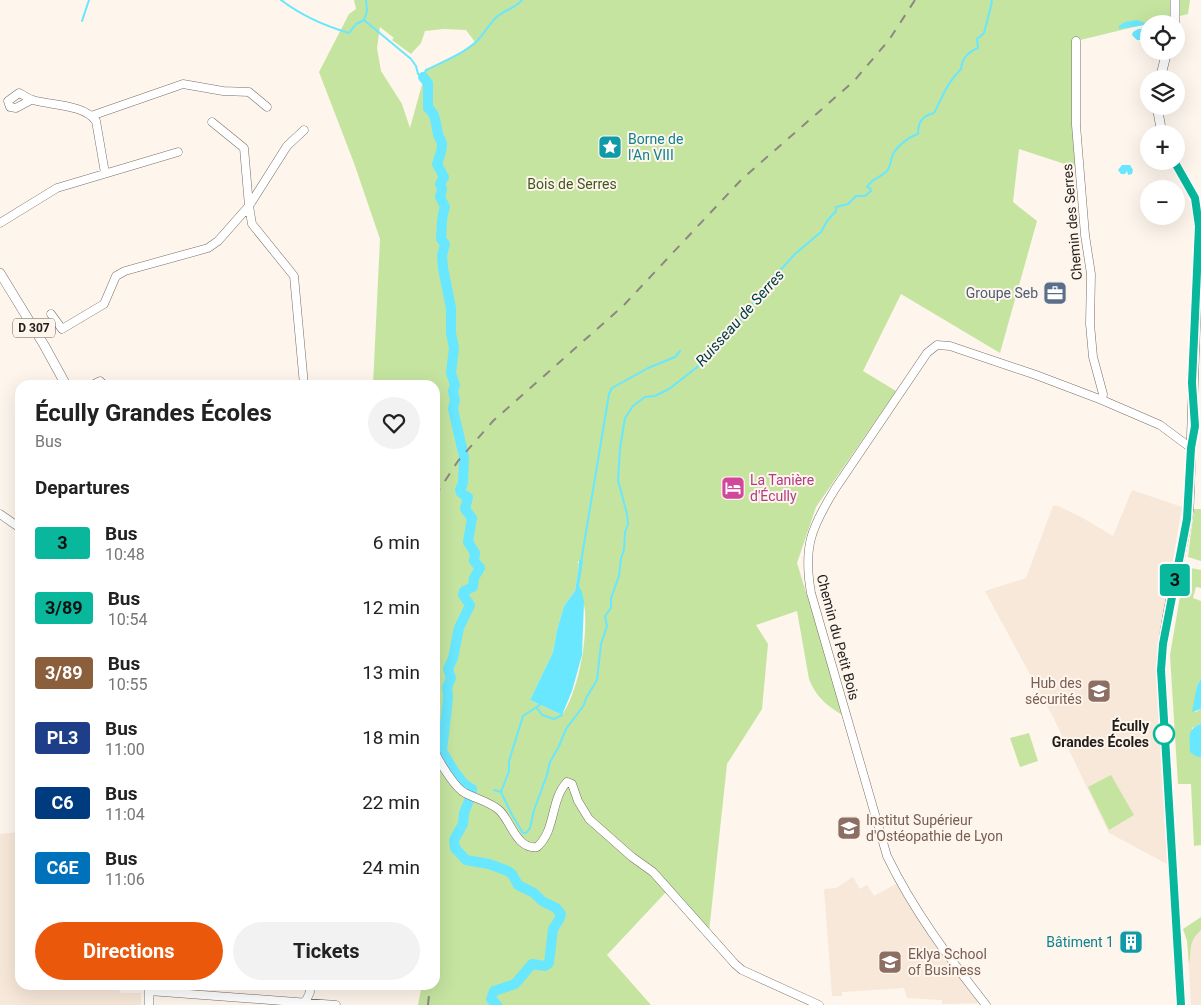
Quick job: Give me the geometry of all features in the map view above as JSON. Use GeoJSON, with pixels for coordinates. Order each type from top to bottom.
{"type":"FeatureCollection","features":[{"type":"Feature","properties":{"kind":"main road"},"geometry":{"type":"LineString","coordinates":[[1174,15],[1175,0]]}},
{"type":"Feature","properties":{"kind":"main road"},"geometry":{"type":"LineString","coordinates":[[1180,170],[1198,198],[1199,226],[1192,383],[1195,426],[1191,448],[1187,519],[1163,644],[1161,670],[1181,1005]]}},
{"type":"Feature","properties":{"kind":"main road","name":"D 307"},"geometry":{"type":"LineString","coordinates":[[0,273],[63,380]]}},
{"type":"Feature","properties":{"kind":"main road"},"geometry":{"type":"LineString","coordinates":[[1191,448],[1201,455]]}},
{"type":"Feature","properties":{"kind":"main road"},"geometry":{"type":"LineString","coordinates":[[149,990],[149,1005]]}},
{"type":"Feature","properties":{"kind":"street","name":"Chemin des Serres"},"geometry":{"type":"LineString","coordinates":[[1076,41],[1076,130],[1090,274],[1090,324],[1093,357],[1102,391],[1102,400]]}},
{"type":"Feature","properties":{"kind":"street"},"geometry":{"type":"LineString","coordinates":[[91,116],[184,84],[223,91],[249,92],[268,107]]}},
{"type":"Feature","properties":{"kind":"street"},"geometry":{"type":"LineString","coordinates":[[31,100],[83,111],[91,116],[96,121],[105,173]]}},
{"type":"Feature","properties":{"kind":"street"},"geometry":{"type":"LineString","coordinates":[[212,122],[244,148],[252,224],[294,276],[304,380]]}},
{"type":"Feature","properties":{"kind":"street"},"geometry":{"type":"LineString","coordinates":[[51,314],[62,329],[104,304],[116,276],[125,271],[208,248],[218,241],[249,206],[287,146],[304,130]]}},
{"type":"Feature","properties":{"kind":"street"},"geometry":{"type":"LineString","coordinates":[[0,223],[57,188],[178,152]]}},
{"type":"Feature","properties":{"kind":"street","name":"Chemin du Petit Bois"},"geometry":{"type":"LineString","coordinates":[[986,1005],[899,882],[881,840],[808,580],[810,538],[814,525],[821,511],[927,353],[938,345],[950,346],[1102,400],[1160,425],[1191,448]]}},
{"type":"Feature","properties":{"kind":"street"},"geometry":{"type":"LineString","coordinates":[[0,514],[15,524]]}},
{"type":"Feature","properties":{"kind":"street"},"geometry":{"type":"LineString","coordinates":[[440,760],[459,789],[500,812],[518,838],[532,848],[542,843],[561,790],[567,782],[570,782],[574,786],[578,801],[589,818],[632,857],[653,872],[727,957],[742,970],[819,1005]]}},
{"type":"Feature","properties":{"kind":"street"},"geometry":{"type":"LineString","coordinates":[[170,990],[336,1005]]}},
{"type":"Feature","properties":{"kind":"street"},"geometry":{"type":"LineString","coordinates":[[305,1003],[310,990]]}},
{"type":"Feature","properties":{"kind":"shaded area","name":"Hub des sécurités"},"geometry":{"type":"Polygon","coordinates":[[[1132,490],[1182,507],[1157,652],[1167,864],[1109,833],[1053,717],[985,591],[1026,578],[1053,506],[1056,505],[1081,517],[1113,536],[1132,490]]]}},
{"type":"Feature","properties":{"kind":"shaded area"},"geometry":{"type":"Polygon","coordinates":[[[15,832],[15,990],[120,990],[121,993],[141,993],[141,1005],[0,1005],[0,834],[15,832]]]}},
{"type":"Feature","properties":{"kind":"shaded area"},"geometry":{"type":"Polygon","coordinates":[[[853,877],[860,889],[867,885],[874,896],[896,884],[932,939],[979,1003],[942,1004],[942,1000],[907,998],[904,988],[842,992],[842,996],[832,996],[824,889],[836,888],[853,877]]]}},
{"type":"Feature","properties":{"kind":"shaded area"},"geometry":{"type":"Polygon","coordinates":[[[1201,924],[1201,1005],[1191,1005],[1187,933],[1201,924]]]}},
{"type":"Feature","properties":{"kind":"green space","name":"Bois de Serres"},"geometry":{"type":"Polygon","coordinates":[[[354,0],[1190,0],[1188,14],[1140,15],[1140,26],[1076,41],[1080,169],[1019,149],[1013,202],[1037,221],[1000,353],[901,294],[863,371],[896,391],[816,507],[797,563],[844,716],[832,709],[823,700],[815,691],[809,679],[797,611],[756,625],[768,644],[762,709],[727,764],[709,932],[666,892],[607,955],[651,1005],[418,1005],[421,990],[440,990],[440,380],[373,380],[380,239],[354,163],[319,72],[349,14],[356,9],[354,0]],[[380,27],[377,48],[381,71],[402,104],[410,128],[426,70],[465,50],[475,42],[466,30],[444,29],[425,31],[421,43],[411,54],[392,40],[394,38],[380,27]],[[578,561],[575,591],[564,606],[553,652],[530,700],[562,715],[568,705],[577,679],[585,636],[585,611],[579,588],[582,561],[578,561]]]}},
{"type":"Feature","properties":{"kind":"green space"},"geometry":{"type":"Polygon","coordinates":[[[1194,509],[1201,509],[1201,561],[1188,557],[1194,509]]]}},
{"type":"Feature","properties":{"kind":"green space"},"geometry":{"type":"Polygon","coordinates":[[[1185,567],[1201,570],[1201,588],[1196,587],[1193,598],[1201,601],[1201,678],[1197,686],[1195,712],[1201,709],[1201,724],[1192,728],[1199,757],[1201,757],[1201,845],[1194,846],[1191,784],[1178,784],[1170,655],[1185,567]]]}},
{"type":"Feature","properties":{"kind":"green space"},"geometry":{"type":"Polygon","coordinates":[[[1029,733],[1038,761],[1020,767],[1010,738],[1029,733]]]}},
{"type":"Feature","properties":{"kind":"green space"},"geometry":{"type":"Polygon","coordinates":[[[1111,775],[1134,815],[1109,830],[1088,787],[1111,775]]]}},
{"type":"Feature","properties":{"kind":"green space"},"geometry":{"type":"Polygon","coordinates":[[[1201,917],[1201,930],[1192,943],[1189,964],[1187,941],[1183,929],[1201,917]]]}},
{"type":"Feature","properties":{"kind":"water"},"geometry":{"type":"Polygon","coordinates":[[[1137,20],[1140,21],[1140,26],[1119,29],[1119,26],[1125,22],[1137,20]]]}},
{"type":"Feature","properties":{"kind":"water"},"geometry":{"type":"Polygon","coordinates":[[[1140,29],[1140,40],[1137,40],[1132,35],[1140,29]]]}},
{"type":"Feature","properties":{"kind":"water"},"geometry":{"type":"Polygon","coordinates":[[[1122,165],[1130,165],[1133,170],[1132,174],[1128,175],[1127,171],[1125,174],[1121,174],[1118,170],[1122,165]]]}},
{"type":"Feature","properties":{"kind":"water"},"geometry":{"type":"Polygon","coordinates":[[[579,560],[583,561],[579,586],[584,602],[582,655],[572,691],[562,715],[530,700],[553,652],[564,606],[575,591],[579,560]]]}},
{"type":"Feature","properties":{"kind":"water"},"geometry":{"type":"Polygon","coordinates":[[[1201,678],[1201,709],[1192,712],[1197,686],[1201,678]]]}},
{"type":"Feature","properties":{"kind":"water"},"geometry":{"type":"Polygon","coordinates":[[[1201,724],[1201,757],[1190,752],[1190,735],[1196,726],[1201,724]]]}},
{"type":"Feature","properties":{"kind":"waterway"},"geometry":{"type":"LineString","coordinates":[[82,21],[89,0]]}},
{"type":"Feature","properties":{"kind":"waterway"},"geometry":{"type":"LineString","coordinates":[[281,0],[314,20],[349,33],[356,24],[364,20]]}},
{"type":"Feature","properties":{"kind":"waterway"},"geometry":{"type":"LineString","coordinates":[[364,20],[367,11],[366,0]]}},
{"type":"Feature","properties":{"kind":"waterway"},"geometry":{"type":"LineString","coordinates":[[364,20],[411,59],[416,66],[418,74],[423,77],[426,70],[466,50],[480,38],[496,18],[522,0]]}},
{"type":"Feature","properties":{"kind":"waterway","name":"Ruisseau de Serres"},"geometry":{"type":"LineString","coordinates":[[494,790],[501,792],[512,815],[523,833],[526,833],[530,828],[550,762],[566,729],[584,705],[597,680],[601,644],[607,626],[605,616],[611,608],[611,598],[619,576],[625,532],[628,524],[618,480],[620,448],[625,418],[633,406],[645,397],[655,396],[669,389],[705,361],[743,317],[746,309],[754,303],[763,289],[795,254],[821,232],[827,221],[836,211],[836,207],[848,204],[856,196],[865,196],[871,191],[867,187],[869,184],[888,170],[893,154],[899,146],[918,134],[921,120],[934,113],[948,85],[961,69],[964,59],[978,48],[977,39],[984,33],[991,0]]}},
{"type":"Feature","properties":{"kind":"waterway"},"geometry":{"type":"LineString","coordinates":[[423,77],[428,83],[428,108],[435,118],[439,137],[442,141],[437,164],[444,177],[440,184],[442,189],[440,197],[445,207],[442,218],[441,239],[445,244],[442,255],[443,268],[451,308],[451,333],[454,348],[451,373],[455,385],[453,409],[464,457],[463,483],[460,490],[461,493],[468,497],[465,509],[472,518],[468,542],[475,553],[474,561],[480,568],[474,578],[473,587],[464,591],[463,595],[470,605],[459,628],[453,658],[448,669],[451,678],[447,687],[448,698],[442,751],[464,784],[472,789],[464,813],[463,824],[454,840],[455,848],[466,860],[489,864],[508,871],[512,874],[518,885],[534,893],[542,901],[556,908],[561,914],[553,929],[549,963],[545,966],[532,964],[515,984],[494,991],[491,999],[497,1005]]}},
{"type":"Feature","properties":{"kind":"waterway"},"geometry":{"type":"LineString","coordinates":[[581,562],[609,394],[612,388],[648,368],[675,357],[680,351]]}},
{"type":"Feature","properties":{"kind":"waterway"},"geometry":{"type":"LineString","coordinates":[[501,792],[509,771],[509,761],[523,716],[541,704]]}},
{"type":"Feature","properties":{"kind":"waterway"},"geometry":{"type":"LineString","coordinates":[[537,708],[542,715],[554,719],[562,715]]}},
{"type":"Feature","properties":{"kind":"railway"},"geometry":{"type":"LineString","coordinates":[[440,488],[458,461],[493,421],[623,306],[742,179],[854,81],[889,40],[915,0]]}},
{"type":"Feature","properties":{"kind":"railway"},"geometry":{"type":"LineString","coordinates":[[428,1005],[430,990]]}},
{"type":"Feature","properties":{"kind":"bus line","name":"3"},"geometry":{"type":"LineString","coordinates":[[1179,170],[1195,198],[1199,226],[1192,383],[1195,426],[1191,448],[1189,507],[1163,644],[1161,670],[1181,1005]]}},
{"type":"Feature","properties":{"kind":"place","name":"Borne de l'An VIII"},"geometry":{"type":"Point","coordinates":[610,147]}},
{"type":"Feature","properties":{"kind":"place","name":"Groupe Seb"},"geometry":{"type":"Point","coordinates":[1055,293]}},
{"type":"Feature","properties":{"kind":"place","name":"La Tanière d'Écully"},"geometry":{"type":"Point","coordinates":[733,488]}},
{"type":"Feature","properties":{"kind":"place","name":"Hub des sécurités"},"geometry":{"type":"Point","coordinates":[1099,691]}},
{"type":"Feature","properties":{"kind":"place","name":"Écully Grandes Écoles"},"geometry":{"type":"Point","coordinates":[1164,734]}},
{"type":"Feature","properties":{"kind":"place","name":"Institut Supérieur d'Ostéopathie de Lyon"},"geometry":{"type":"Point","coordinates":[849,828]}},
{"type":"Feature","properties":{"kind":"place","name":"Bâtiment 1"},"geometry":{"type":"Point","coordinates":[1131,942]}},
{"type":"Feature","properties":{"kind":"place","name":"Eklya School of Business"},"geometry":{"type":"Point","coordinates":[890,962]}}]}
